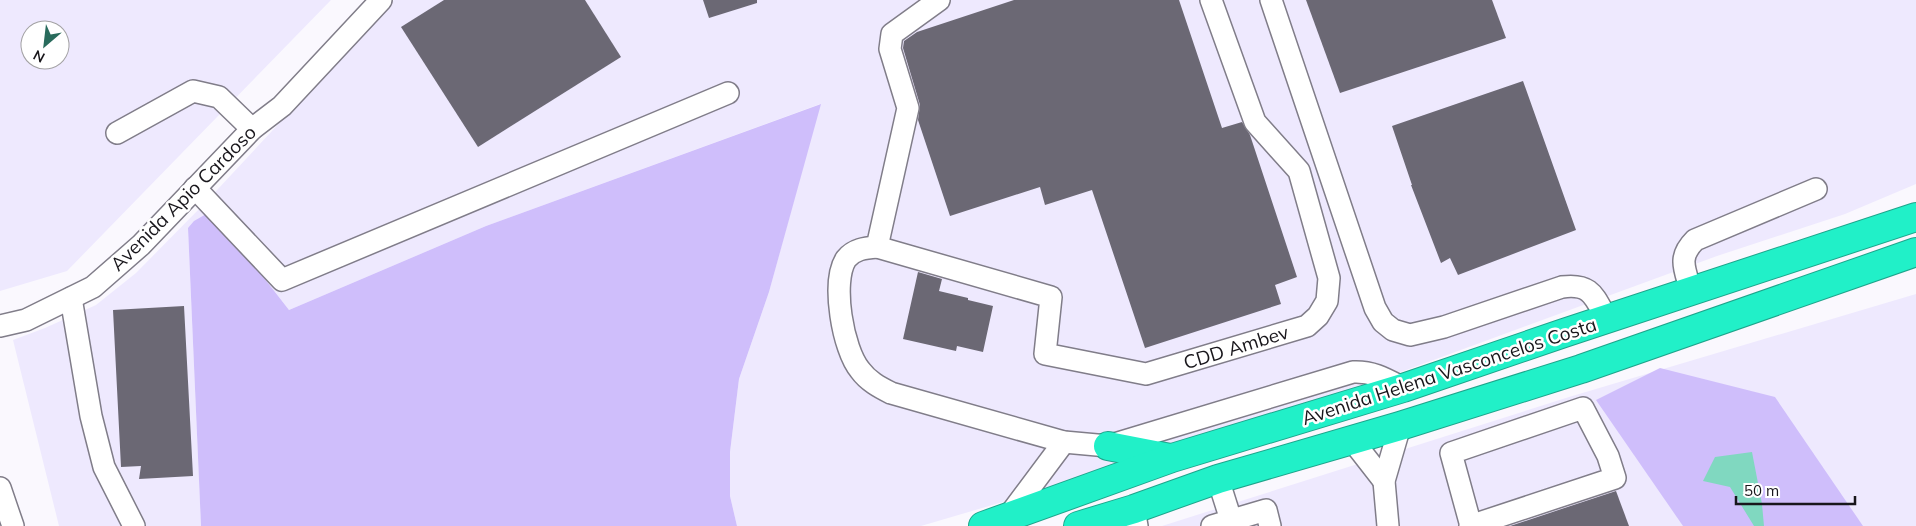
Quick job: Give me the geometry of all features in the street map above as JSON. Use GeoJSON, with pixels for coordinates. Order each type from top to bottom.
{"type":"FeatureCollection","features":[{"type":"Feature","properties":{"kind":"highway","name":"Avenida Helena Vasconcelos Costa"},"geometry":{"type":"LineString","coordinates":[[996,522],[1172,458],[1403,388],[1916,217]]}},
{"type":"Feature","properties":{"kind":"highway","name":"Avenida Helena Vasconcelos Costa"},"geometry":{"type":"LineString","coordinates":[[1078,526],[1135,517],[1218,478],[1400,426],[1581,369],[1916,252]]}},
{"type":"Feature","properties":{"kind":"highway"},"geometry":{"type":"LineString","coordinates":[[1108,446],[1172,458]]}},
{"type":"Feature","properties":{"kind":"street","name":"Avenida Apio Cardoso"},"geometry":{"type":"LineString","coordinates":[[255,125],[270,100],[362,0]]}},
{"type":"Feature","properties":{"kind":"street","name":"Avenida Apio Cardoso"},"geometry":{"type":"LineString","coordinates":[[0,326],[26,320],[93,287],[141,245],[255,125],[282,106],[381,0]]}},
{"type":"Feature","properties":{"kind":"street"},"geometry":{"type":"LineString","coordinates":[[939,0],[892,34],[890,49],[908,108],[877,247],[860,248],[848,258],[840,271],[838,289],[845,339],[852,359],[860,371],[875,384],[891,393],[1064,442],[1108,446],[1353,372],[1367,372],[1378,375],[1403,388]]}},
{"type":"Feature","properties":{"kind":"street","name":"CDD Ambev"},"geometry":{"type":"LineString","coordinates":[[877,247],[1051,297],[1045,354],[1146,374],[1307,326],[1318,316],[1327,301],[1329,278],[1299,171],[1255,122],[1210,0]]}},
{"type":"Feature","properties":{"kind":"street"},"geometry":{"type":"LineString","coordinates":[[1271,0],[1375,308],[1383,322],[1393,330],[1410,335],[1444,327],[1562,287],[1576,285],[1590,291],[1607,319]]}},
{"type":"Feature","properties":{"kind":"street"},"geometry":{"type":"LineString","coordinates":[[117,133],[193,91],[218,97],[255,125]]}},
{"type":"Feature","properties":{"kind":"street"},"geometry":{"type":"LineString","coordinates":[[195,188],[282,280],[728,93]]}},
{"type":"Feature","properties":{"kind":"street"},"geometry":{"type":"LineString","coordinates":[[1691,291],[1683,261],[1686,248],[1695,240],[1816,189]]}},
{"type":"Feature","properties":{"kind":"street"},"geometry":{"type":"LineString","coordinates":[[71,298],[91,416],[104,467],[134,526]]}},
{"type":"Feature","properties":{"kind":"street"},"geometry":{"type":"LineString","coordinates":[[1583,408],[1608,456],[1615,478],[1470,526],[1451,453],[1583,408]]}},
{"type":"Feature","properties":{"kind":"street"},"geometry":{"type":"LineString","coordinates":[[1388,526],[1384,481],[1400,426]]}},
{"type":"Feature","properties":{"kind":"street"},"geometry":{"type":"LineString","coordinates":[[1352,440],[1384,481]]}},
{"type":"Feature","properties":{"kind":"street"},"geometry":{"type":"LineString","coordinates":[[996,522],[1064,442]]}},
{"type":"Feature","properties":{"kind":"street"},"geometry":{"type":"LineString","coordinates":[[1218,478],[1222,523],[1266,510],[1270,526]]}},
{"type":"Feature","properties":{"kind":"street"},"geometry":{"type":"LineString","coordinates":[[0,488],[13,526]]}},
{"type":"Feature","properties":{"kind":"shaded area"},"geometry":{"type":"Polygon","coordinates":[[[0,0],[331,0],[67,271],[0,291],[0,0]]]}},
{"type":"Feature","properties":{"kind":"shaded area"},"geometry":{"type":"Polygon","coordinates":[[[394,0],[1916,0],[1916,184],[1845,214],[1717,256],[1390,376],[1057,486],[921,526],[737,526],[730,496],[730,452],[739,379],[769,292],[820,104],[486,226],[289,310],[219,220],[188,228],[201,526],[59,526],[13,340],[96,305],[136,273],[204,204],[394,0]]]}},
{"type":"Feature","properties":{"kind":"shaded area"},"geometry":{"type":"Polygon","coordinates":[[[821,104],[769,292],[739,379],[730,452],[730,496],[737,526],[201,526],[188,228],[194,221],[208,213],[219,220],[289,310],[486,226],[821,104]]]}},
{"type":"Feature","properties":{"kind":"shaded area"},"geometry":{"type":"Polygon","coordinates":[[[1916,294],[1916,526],[1162,526],[1569,397],[1916,294]]]}},
{"type":"Feature","properties":{"kind":"shaded area"},"geometry":{"type":"Polygon","coordinates":[[[1660,368],[1775,397],[1863,526],[1683,526],[1596,400],[1660,368]]]}},
{"type":"Feature","properties":{"kind":"shaded area"},"geometry":{"type":"Polygon","coordinates":[[[1752,452],[1762,504],[1764,526],[1754,526],[1730,487],[1703,481],[1715,457],[1752,452]]]}},
{"type":"Feature","properties":{"kind":"building"},"geometry":{"type":"Polygon","coordinates":[[[444,0],[585,0],[621,57],[478,147],[401,27],[444,0]]]}},
{"type":"Feature","properties":{"kind":"building"},"geometry":{"type":"Polygon","coordinates":[[[703,0],[757,0],[757,3],[709,18],[703,0]]]}},
{"type":"Feature","properties":{"kind":"building"},"geometry":{"type":"Polygon","coordinates":[[[1014,0],[1179,0],[1222,128],[1242,122],[1250,135],[1297,277],[1275,285],[1281,304],[1145,348],[1092,190],[1045,205],[1040,187],[950,216],[918,120],[920,105],[903,48],[904,41],[917,32],[1014,0]]]}},
{"type":"Feature","properties":{"kind":"building"},"geometry":{"type":"Polygon","coordinates":[[[1306,0],[1492,0],[1506,38],[1340,93],[1306,0]]]}},
{"type":"Feature","properties":{"kind":"building"},"geometry":{"type":"Polygon","coordinates":[[[1523,81],[1576,230],[1458,275],[1450,258],[1441,263],[1411,185],[1392,126],[1523,81]]]}},
{"type":"Feature","properties":{"kind":"building"},"geometry":{"type":"Polygon","coordinates":[[[918,272],[942,279],[939,291],[993,306],[983,352],[957,346],[956,351],[903,339],[918,272]]]}},
{"type":"Feature","properties":{"kind":"building"},"geometry":{"type":"Polygon","coordinates":[[[184,306],[193,476],[139,479],[141,466],[121,467],[113,310],[184,306]]]}},
{"type":"Feature","properties":{"kind":"building"},"geometry":{"type":"Polygon","coordinates":[[[1616,491],[1629,526],[1510,526],[1616,491]]]}}]}
